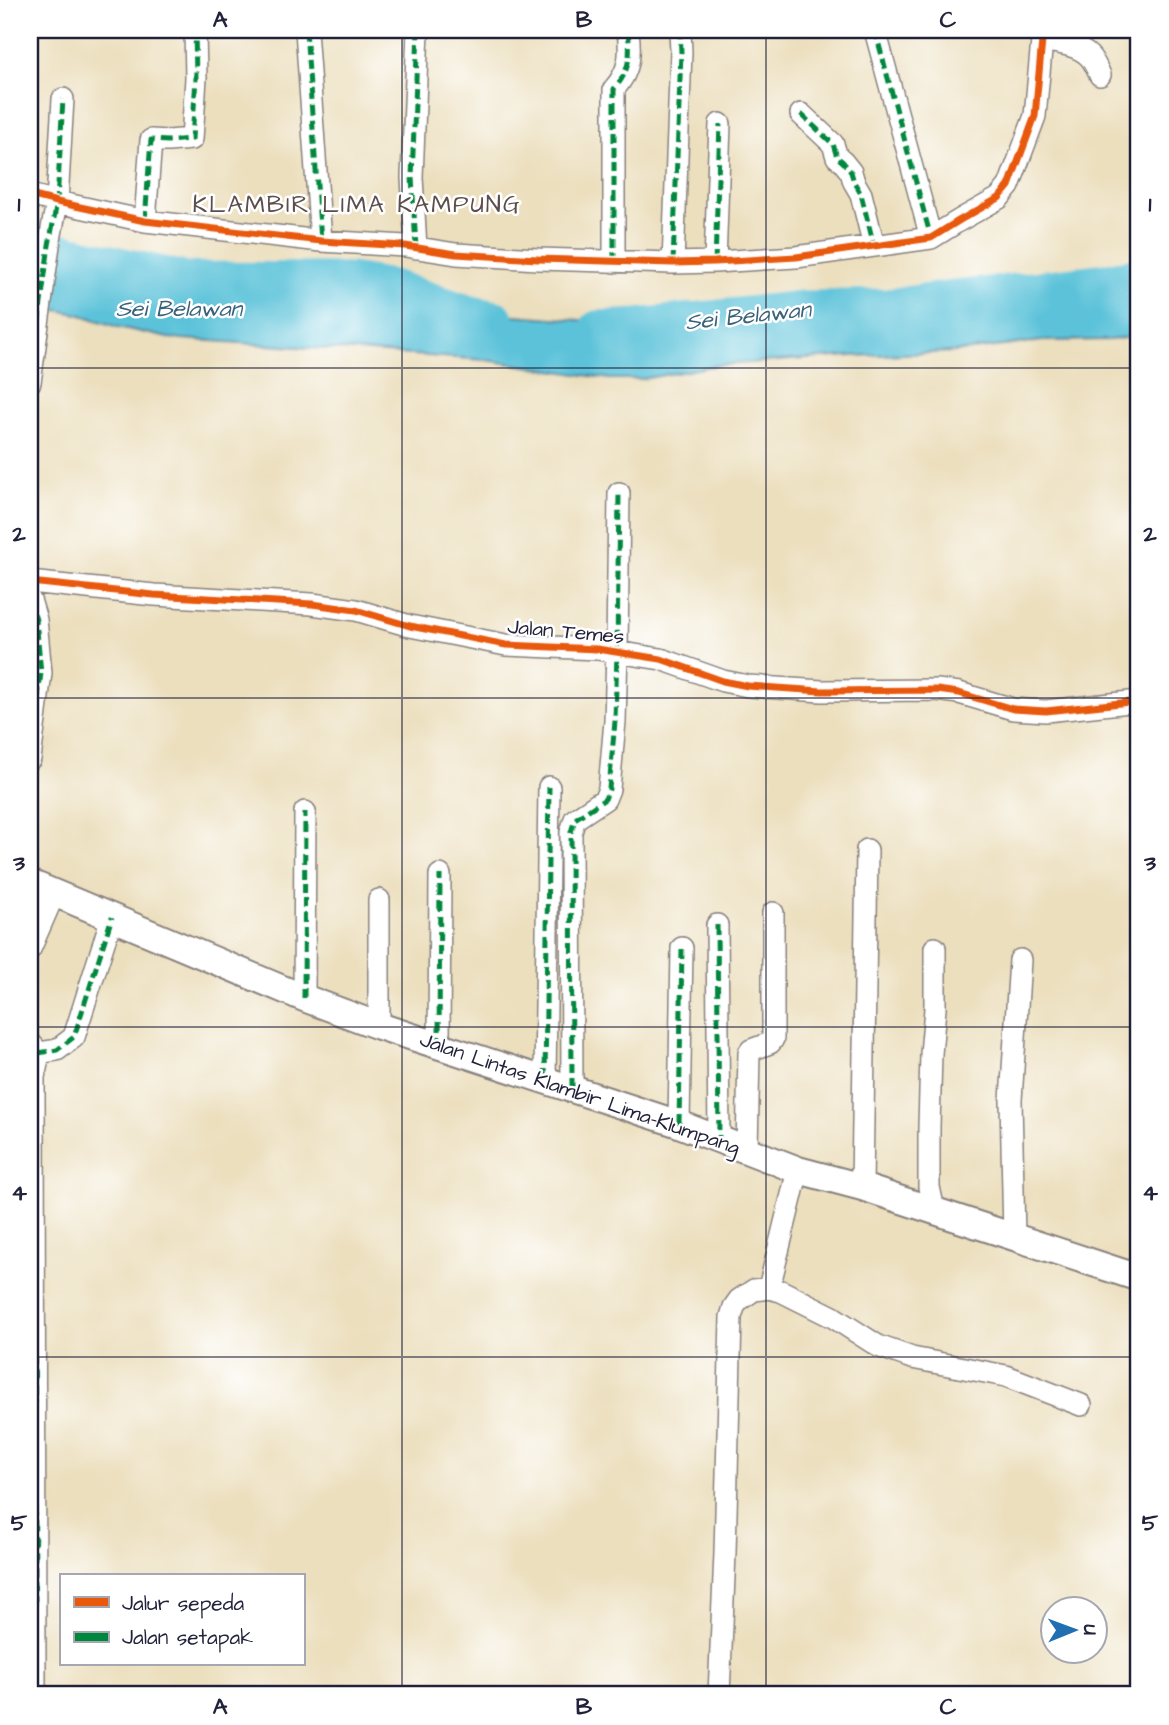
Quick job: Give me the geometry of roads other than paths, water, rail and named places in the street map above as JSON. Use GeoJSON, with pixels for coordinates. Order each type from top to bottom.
{"type":"FeatureCollection","features":[{"type":"Feature","properties":{"kind":"main road","name":"Jalan Lintas Klambir Lima–Klumpang"},"geometry":{"type":"LineString","coordinates":[[30,883],[304,998],[379,1026],[679,1124],[798,1170],[862,1187],[1139,1278]]}},
{"type":"Feature","properties":{"kind":"street"},"geometry":{"type":"LineString","coordinates":[[145,220],[150,141],[192,139],[196,78],[195,30]]}},
{"type":"Feature","properties":{"kind":"street"},"geometry":{"type":"LineString","coordinates":[[306,30],[321,241]]}},
{"type":"Feature","properties":{"kind":"street"},"geometry":{"type":"LineString","coordinates":[[416,248],[412,177],[418,30]]}},
{"type":"Feature","properties":{"kind":"street"},"geometry":{"type":"LineString","coordinates":[[614,262],[614,89],[628,68],[629,43],[628,31],[625,30]]}},
{"type":"Feature","properties":{"kind":"street"},"geometry":{"type":"LineString","coordinates":[[673,263],[680,30]]}},
{"type":"Feature","properties":{"kind":"street"},"geometry":{"type":"LineString","coordinates":[[875,30],[931,238]]}},
{"type":"Feature","properties":{"kind":"street"},"geometry":{"type":"LineString","coordinates":[[30,195],[145,220],[456,254],[673,263],[796,257],[931,238],[999,198],[1009,186],[1035,116],[1042,35],[1081,50],[1090,57],[1100,75]]}},
{"type":"Feature","properties":{"kind":"street"},"geometry":{"type":"LineString","coordinates":[[30,382],[57,202],[63,99]]}},
{"type":"Feature","properties":{"kind":"street"},"geometry":{"type":"LineString","coordinates":[[801,114],[832,144],[837,157],[851,172],[861,194],[874,246]]}},
{"type":"Feature","properties":{"kind":"street"},"geometry":{"type":"LineString","coordinates":[[715,262],[720,124]]}},
{"type":"Feature","properties":{"kind":"street"},"geometry":{"type":"LineString","coordinates":[[572,1088],[571,832],[575,819],[605,799],[609,789],[615,721],[619,493]]}},
{"type":"Feature","properties":{"kind":"street","name":"Jalan Temes"},"geometry":{"type":"LineString","coordinates":[[30,582],[154,595],[312,604],[356,610],[410,626],[506,645],[617,651],[661,659],[723,681],[748,686],[822,691],[937,690],[959,693],[1013,709],[1033,711],[1139,702]]}},
{"type":"Feature","properties":{"kind":"street"},"geometry":{"type":"LineString","coordinates":[[30,600],[36,620],[41,673],[30,759]]}},
{"type":"Feature","properties":{"kind":"street"},"geometry":{"type":"LineString","coordinates":[[545,1079],[549,786]]}},
{"type":"Feature","properties":{"kind":"street"},"geometry":{"type":"LineString","coordinates":[[304,998],[305,812]]}},
{"type":"Feature","properties":{"kind":"street"},"geometry":{"type":"LineString","coordinates":[[862,1187],[867,850]]}},
{"type":"Feature","properties":{"kind":"street"},"geometry":{"type":"LineString","coordinates":[[439,1046],[440,875]]}},
{"type":"Feature","properties":{"kind":"street"},"geometry":{"type":"LineString","coordinates":[[30,949],[54,894]]}},
{"type":"Feature","properties":{"kind":"street"},"geometry":{"type":"LineString","coordinates":[[379,900],[379,1026]]}},
{"type":"Feature","properties":{"kind":"street"},"geometry":{"type":"LineString","coordinates":[[747,1150],[749,1053],[774,1039],[773,914]]}},
{"type":"Feature","properties":{"kind":"street"},"geometry":{"type":"LineString","coordinates":[[36,1695],[34,1048],[57,1050],[74,1037],[112,917]]}},
{"type":"Feature","properties":{"kind":"street"},"geometry":{"type":"LineString","coordinates":[[717,925],[719,1140]]}},
{"type":"Feature","properties":{"kind":"street"},"geometry":{"type":"LineString","coordinates":[[679,1124],[682,948]]}},
{"type":"Feature","properties":{"kind":"street"},"geometry":{"type":"LineString","coordinates":[[934,1210],[929,1187],[929,1127],[935,948]]}},
{"type":"Feature","properties":{"kind":"street"},"geometry":{"type":"LineString","coordinates":[[1014,1237],[1011,1100],[1020,960]]}},
{"type":"Feature","properties":{"kind":"street"},"geometry":{"type":"LineString","coordinates":[[769,1288],[798,1170]]}},
{"type":"Feature","properties":{"kind":"street"},"geometry":{"type":"LineString","coordinates":[[719,1695],[731,1317],[739,1300],[754,1290],[769,1288],[781,1291],[833,1317],[878,1346],[912,1359],[1006,1376],[1081,1405]]}},
{"type":"Feature","properties":{"kind":"water","name":"Sei Belawan"},"geometry":{"type":"Polygon","coordinates":[[[30,259],[113,273],[396,298],[501,314],[683,328],[813,324],[1014,293],[1087,287],[1139,276],[1139,336],[1110,340],[1042,341],[955,352],[719,365],[642,379],[610,379],[486,360],[168,338],[118,327],[78,314],[30,305],[30,259]]]}},
{"type":"Feature","properties":{"kind":"waterway","name":"Sei Belawan"},"geometry":{"type":"LineString","coordinates":[[30,243],[184,279],[351,280],[393,287],[471,313],[496,318]]}},
{"type":"Feature","properties":{"kind":"waterway","name":"Sei Belawan"},"geometry":{"type":"LineString","coordinates":[[597,328],[802,308],[887,306],[1124,278],[1139,273]]}},
{"type":"Feature","properties":{"kind":"district","name":"KLAMBIR LIMA KAMPUNG"},"geometry":{"type":"Point","coordinates":[357,204]}}]}
